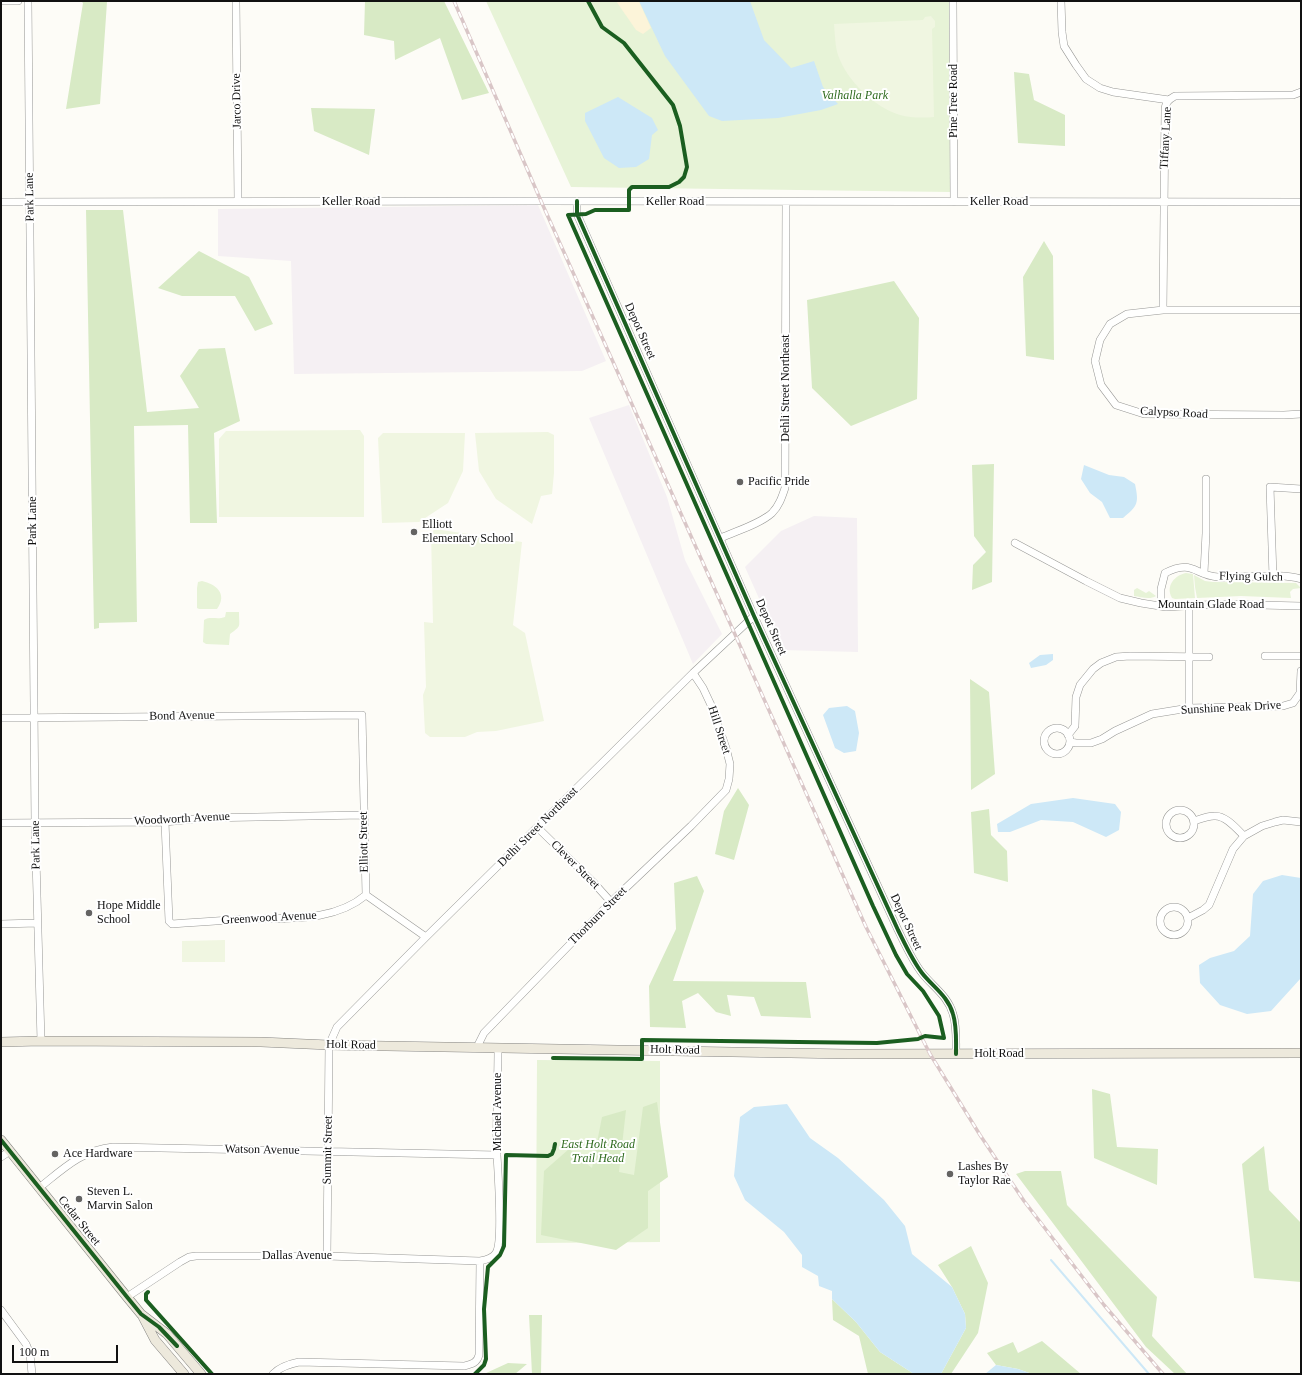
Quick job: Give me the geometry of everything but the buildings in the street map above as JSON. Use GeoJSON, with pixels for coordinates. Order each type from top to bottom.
{"type":"FeatureCollection","features":[{"type":"Feature","properties":{"kind":"main road","name":"Holt Road"},"geometry":{"type":"LineString","coordinates":[[1,1042],[261,1042],[329,1045],[848,1054],[1301,1053]]}},
{"type":"Feature","properties":{"kind":"main road","name":"Cedar Street"},"geometry":{"type":"LineString","coordinates":[[1,1140],[141,1314]]}},
{"type":"Feature","properties":{"kind":"main road"},"geometry":{"type":"LineString","coordinates":[[141,1314],[159,1327],[202,1374]]}},
{"type":"Feature","properties":{"kind":"main road"},"geometry":{"type":"LineString","coordinates":[[141,1314],[156,1340],[184,1374]]}},
{"type":"Feature","properties":{"kind":"street"},"geometry":{"type":"LineString","coordinates":[[1,1],[18,1]]}},
{"type":"Feature","properties":{"kind":"street","name":"Park Lane"},"geometry":{"type":"LineString","coordinates":[[28,1],[35,822],[41,1041]]}},
{"type":"Feature","properties":{"kind":"street","name":"Jarco Drive"},"geometry":{"type":"LineString","coordinates":[[236,1],[238,201]]}},
{"type":"Feature","properties":{"kind":"street","name":"Pine Tree Road"},"geometry":{"type":"LineString","coordinates":[[954,1],[954,202]]}},
{"type":"Feature","properties":{"kind":"street"},"geometry":{"type":"LineString","coordinates":[[1061,1],[1064,46],[1086,79],[1100,88],[1113,92],[1169,100]]}},
{"type":"Feature","properties":{"kind":"street","name":"Tiffany Lane"},"geometry":{"type":"LineString","coordinates":[[1163,310],[1165,105],[1175,96],[1293,95],[1301,92]]}},
{"type":"Feature","properties":{"kind":"street","name":"Depot Street"},"geometry":{"type":"LineString","coordinates":[[577,201],[577,214],[721,538],[754,616],[909,951],[923,974],[946,999],[953,1012],[956,1023],[956,1054]]}},
{"type":"Feature","properties":{"kind":"street","name":"Keller Road"},"geometry":{"type":"LineString","coordinates":[[1,202],[1301,202]]}},
{"type":"Feature","properties":{"kind":"street","name":"Dehli Street Northeast"},"geometry":{"type":"LineString","coordinates":[[721,538],[760,521],[772,513],[780,501],[785,488],[786,202]]}},
{"type":"Feature","properties":{"kind":"street","name":"Calypso Road"},"geometry":{"type":"LineString","coordinates":[[1301,310],[1163,310],[1127,314],[1110,324],[1100,340],[1095,360],[1101,385],[1116,405],[1144,414],[1301,414]]}},
{"type":"Feature","properties":{"kind":"street"},"geometry":{"type":"LineString","coordinates":[[1204,573],[1206,479]]}},
{"type":"Feature","properties":{"kind":"street"},"geometry":{"type":"LineString","coordinates":[[1273,577],[1270,487],[1301,490]]}},
{"type":"Feature","properties":{"kind":"street","name":"Mountain Glade Road"},"geometry":{"type":"LineString","coordinates":[[1015,543],[1120,598],[1141,603],[1161,606],[1220,604],[1301,606]]}},
{"type":"Feature","properties":{"kind":"street","name":"Flying Gulch"},"geometry":{"type":"LineString","coordinates":[[1161,606],[1161,589],[1165,573],[1173,569],[1184,567],[1195,569],[1217,577],[1273,577],[1301,579]]}},
{"type":"Feature","properties":{"kind":"street"},"geometry":{"type":"LineString","coordinates":[[1189,605],[1189,708]]}},
{"type":"Feature","properties":{"kind":"street","name":"Delhi Street Northeast"},"geometry":{"type":"LineString","coordinates":[[329,1045],[337,1028],[426,937],[538,828],[693,673],[754,616]]}},
{"type":"Feature","properties":{"kind":"street"},"geometry":{"type":"LineString","coordinates":[[1265,656],[1301,656]]}},
{"type":"Feature","properties":{"kind":"street","name":"Sunshine Peak Drive"},"geometry":{"type":"LineString","coordinates":[[1189,657],[1116,657],[1101,663],[1093,669],[1080,685],[1076,697],[1075,726],[1069,738],[1076,743],[1091,742],[1102,739],[1115,731],[1152,714],[1189,708],[1283,706],[1293,703],[1300,693],[1301,671]]}},
{"type":"Feature","properties":{"kind":"street"},"geometry":{"type":"LineString","coordinates":[[1189,657],[1209,657]]}},
{"type":"Feature","properties":{"kind":"street","name":"Hill Street"},"geometry":{"type":"LineString","coordinates":[[693,673],[703,688],[711,705],[726,748],[730,764],[729,779],[726,790]]}},
{"type":"Feature","properties":{"kind":"street","name":"Bond Avenue"},"geometry":{"type":"LineString","coordinates":[[1,718],[362,715]]}},
{"type":"Feature","properties":{"kind":"street","name":"Elliott Street"},"geometry":{"type":"LineString","coordinates":[[362,715],[366,895]]}},
{"type":"Feature","properties":{"kind":"street","name":"Thorburn Street"},"geometry":{"type":"LineString","coordinates":[[477,1047],[484,1033],[611,902],[726,790]]}},
{"type":"Feature","properties":{"kind":"street"},"geometry":{"type":"LineString","coordinates":[[1176,811],[1185,811],[1192,816],[1194,820],[1195,825],[1191,834],[1183,838],[1174,837],[1168,830],[1167,821],[1172,813],[1176,811]]}},
{"type":"Feature","properties":{"kind":"street","name":"Woodworth Avenue"},"geometry":{"type":"LineString","coordinates":[[1,823],[165,822],[203,818],[364,815]]}},
{"type":"Feature","properties":{"kind":"street"},"geometry":{"type":"LineString","coordinates":[[1194,820],[1219,816],[1230,822],[1244,836]]}},
{"type":"Feature","properties":{"kind":"street"},"geometry":{"type":"LineString","coordinates":[[1188,918],[1209,905],[1233,849],[1244,836],[1262,826],[1283,820],[1301,822]]}},
{"type":"Feature","properties":{"kind":"street","name":"Greenwood Avenue"},"geometry":{"type":"LineString","coordinates":[[165,822],[168,921],[172,924],[313,916],[344,909],[357,903],[366,895]]}},
{"type":"Feature","properties":{"kind":"street","name":"Clever Street"},"geometry":{"type":"LineString","coordinates":[[538,828],[593,882],[611,902]]}},
{"type":"Feature","properties":{"kind":"street"},"geometry":{"type":"LineString","coordinates":[[366,895],[426,937]]}},
{"type":"Feature","properties":{"kind":"street"},"geometry":{"type":"LineString","coordinates":[[1173,907],[1183,910],[1188,918],[1187,928],[1178,935],[1174,936],[1164,932],[1161,927],[1160,919],[1162,914],[1173,907]]}},
{"type":"Feature","properties":{"kind":"street"},"geometry":{"type":"LineString","coordinates":[[1,924],[37,923]]}},
{"type":"Feature","properties":{"kind":"street","name":"Summit Street"},"geometry":{"type":"LineString","coordinates":[[327,1256],[329,1045]]}},
{"type":"Feature","properties":{"kind":"street","name":"Michael Avenue"},"geometry":{"type":"LineString","coordinates":[[480,1261],[491,1257],[496,1253],[499,1234],[497,1155],[498,1048]]}},
{"type":"Feature","properties":{"kind":"street","name":"Watson Avenue"},"geometry":{"type":"LineString","coordinates":[[39,1188],[76,1159],[94,1150],[102,1148],[121,1147],[497,1155]]}},
{"type":"Feature","properties":{"kind":"street"},"geometry":{"type":"LineString","coordinates":[[1,1157],[10,1151]]}},
{"type":"Feature","properties":{"kind":"street","name":"Dallas Avenue"},"geometry":{"type":"LineString","coordinates":[[127,1297],[180,1262],[189,1257],[196,1256],[327,1256],[480,1261]]}},
{"type":"Feature","properties":{"kind":"street"},"geometry":{"type":"LineString","coordinates":[[273,1374],[288,1364],[299,1362],[464,1366],[472,1364],[478,1360],[479,1355],[480,1261]]}},
{"type":"Feature","properties":{"kind":"street"},"geometry":{"type":"LineString","coordinates":[[1,1310],[26,1344],[30,1354],[32,1374]]}},
{"type":"Feature","properties":{"kind":"shaded area"},"geometry":{"type":"Polygon","coordinates":[[[538,205],[606,361],[582,371],[294,374],[291,261],[218,256],[218,209],[538,205]]]}},
{"type":"Feature","properties":{"kind":"shaded area"},"geometry":{"type":"Polygon","coordinates":[[[629,405],[667,497],[685,560],[722,634],[693,664],[589,418],[629,405]]]}},
{"type":"Feature","properties":{"kind":"shaded area"},"geometry":{"type":"Polygon","coordinates":[[[814,516],[857,518],[858,652],[782,650],[745,567],[781,531],[814,516]]]}},
{"type":"Feature","properties":{"kind":"green space"},"geometry":{"type":"Polygon","coordinates":[[[81,1],[107,2],[100,104],[66,109],[83,3],[81,1]]]}},
{"type":"Feature","properties":{"kind":"green space"},"geometry":{"type":"Polygon","coordinates":[[[365,1],[444,1],[489,93],[462,100],[440,38],[395,60],[394,41],[364,35],[365,1]]]}},
{"type":"Feature","properties":{"kind":"green space","name":"Valhalla Park"},"geometry":{"type":"Polygon","coordinates":[[[486,1],[949,1],[950,192],[571,187],[486,1]]]}},
{"type":"Feature","properties":{"kind":"green space"},"geometry":{"type":"Polygon","coordinates":[[[931,16],[935,21],[935,27],[932,29],[934,117],[917,118],[900,115],[890,111],[871,99],[848,74],[838,55],[834,24],[923,20],[925,17],[931,16]]]}},
{"type":"Feature","properties":{"kind":"green space"},"geometry":{"type":"Polygon","coordinates":[[[1014,72],[1029,74],[1034,100],[1065,115],[1065,146],[1018,143],[1014,72]]]}},
{"type":"Feature","properties":{"kind":"green space"},"geometry":{"type":"Polygon","coordinates":[[[311,108],[375,109],[369,155],[314,131],[311,108]]]}},
{"type":"Feature","properties":{"kind":"green space"},"geometry":{"type":"Polygon","coordinates":[[[86,210],[123,210],[147,412],[199,408],[180,376],[199,349],[225,348],[240,421],[214,433],[217,523],[190,523],[188,425],[134,426],[137,622],[99,623],[99,628],[94,629],[86,210]]]}},
{"type":"Feature","properties":{"kind":"green space"},"geometry":{"type":"Polygon","coordinates":[[[1044,241],[1053,256],[1054,360],[1026,356],[1023,277],[1044,241]]]}},
{"type":"Feature","properties":{"kind":"green space"},"geometry":{"type":"Polygon","coordinates":[[[199,251],[249,277],[273,324],[255,331],[235,296],[182,296],[158,288],[199,251]]]}},
{"type":"Feature","properties":{"kind":"green space"},"geometry":{"type":"Polygon","coordinates":[[[894,281],[919,318],[917,399],[851,426],[812,388],[807,300],[894,281]]]}},
{"type":"Feature","properties":{"kind":"green space"},"geometry":{"type":"Polygon","coordinates":[[[360,430],[364,436],[364,517],[219,517],[219,439],[226,431],[360,430]]]}},
{"type":"Feature","properties":{"kind":"green space"},"geometry":{"type":"Polygon","coordinates":[[[548,432],[554,435],[554,473],[552,494],[541,496],[532,524],[496,499],[479,471],[475,433],[548,432]]]}},
{"type":"Feature","properties":{"kind":"green space"},"geometry":{"type":"Polygon","coordinates":[[[383,433],[465,433],[463,471],[448,503],[419,522],[382,523],[378,438],[383,433]]]}},
{"type":"Feature","properties":{"kind":"green space"},"geometry":{"type":"Polygon","coordinates":[[[994,464],[992,582],[972,590],[973,565],[986,552],[974,536],[972,465],[994,464]]]}},
{"type":"Feature","properties":{"kind":"green space"},"geometry":{"type":"Polygon","coordinates":[[[435,529],[522,542],[513,625],[525,633],[544,721],[496,731],[477,732],[465,737],[430,737],[425,733],[423,695],[426,687],[424,622],[433,623],[431,533],[435,529]]]}},
{"type":"Feature","properties":{"kind":"green space"},"geometry":{"type":"Polygon","coordinates":[[[1186,573],[1193,574],[1195,598],[1172,598],[1170,594],[1170,585],[1178,576],[1186,573]]]}},
{"type":"Feature","properties":{"kind":"green space"},"geometry":{"type":"Polygon","coordinates":[[[1194,575],[1205,581],[1213,582],[1296,583],[1301,588],[1293,589],[1290,592],[1291,598],[1241,596],[1197,598],[1194,575]]]}},
{"type":"Feature","properties":{"kind":"green space"},"geometry":{"type":"Polygon","coordinates":[[[198,582],[207,582],[219,590],[221,599],[217,609],[197,608],[198,582]]]}},
{"type":"Feature","properties":{"kind":"green space"},"geometry":{"type":"Polygon","coordinates":[[[1137,588],[1146,593],[1149,591],[1156,596],[1148,598],[1134,596],[1134,590],[1137,588]]]}},
{"type":"Feature","properties":{"kind":"green space"},"geometry":{"type":"Polygon","coordinates":[[[226,612],[239,612],[239,626],[230,634],[229,645],[206,644],[203,642],[204,620],[209,618],[225,617],[226,612]]]}},
{"type":"Feature","properties":{"kind":"green space"},"geometry":{"type":"Polygon","coordinates":[[[970,679],[989,692],[995,774],[971,790],[970,679]]]}},
{"type":"Feature","properties":{"kind":"green space"},"geometry":{"type":"Polygon","coordinates":[[[738,788],[749,805],[734,860],[715,854],[724,811],[738,788]]]}},
{"type":"Feature","properties":{"kind":"green space"},"geometry":{"type":"Polygon","coordinates":[[[989,809],[991,835],[1007,851],[1008,882],[974,873],[971,812],[989,809]]]}},
{"type":"Feature","properties":{"kind":"green space"},"geometry":{"type":"Polygon","coordinates":[[[697,876],[704,891],[673,981],[806,982],[811,1018],[761,1016],[754,997],[727,995],[731,1016],[716,1012],[698,993],[682,1001],[686,1028],[650,1027],[649,986],[676,929],[674,883],[697,876]]]}},
{"type":"Feature","properties":{"kind":"green space"},"geometry":{"type":"Polygon","coordinates":[[[225,940],[225,962],[182,962],[182,941],[225,940]]]}},
{"type":"Feature","properties":{"kind":"green space","name":"East Holt Road Trail Head"},"geometry":{"type":"Polygon","coordinates":[[[537,1060],[660,1061],[660,1242],[536,1243],[537,1060]]]}},
{"type":"Feature","properties":{"kind":"green space"},"geometry":{"type":"Polygon","coordinates":[[[1092,1089],[1110,1094],[1117,1147],[1158,1149],[1157,1185],[1094,1158],[1092,1089]]]}},
{"type":"Feature","properties":{"kind":"green space"},"geometry":{"type":"Polygon","coordinates":[[[657,1102],[668,1177],[648,1191],[648,1228],[616,1250],[541,1235],[544,1171],[569,1149],[592,1168],[602,1117],[626,1110],[619,1172],[634,1175],[643,1107],[657,1102]]]}},
{"type":"Feature","properties":{"kind":"green space"},"geometry":{"type":"Polygon","coordinates":[[[1264,1146],[1269,1190],[1301,1223],[1301,1282],[1254,1278],[1242,1164],[1264,1146]]]}},
{"type":"Feature","properties":{"kind":"green space"},"geometry":{"type":"Polygon","coordinates":[[[1025,1171],[1061,1171],[1067,1205],[1157,1297],[1152,1336],[1187,1374],[1175,1374],[1146,1347],[1016,1174],[1025,1171]]]}},
{"type":"Feature","properties":{"kind":"green space"},"geometry":{"type":"Polygon","coordinates":[[[971,1246],[988,1283],[978,1333],[951,1374],[941,1374],[966,1328],[965,1314],[952,1287],[938,1265],[971,1246]]]}},
{"type":"Feature","properties":{"kind":"green space"},"geometry":{"type":"Polygon","coordinates":[[[832,1299],[856,1322],[880,1352],[914,1374],[868,1374],[859,1336],[833,1320],[832,1299]]]}},
{"type":"Feature","properties":{"kind":"green space"},"geometry":{"type":"Polygon","coordinates":[[[529,1315],[542,1315],[541,1374],[532,1374],[529,1315]]]}},
{"type":"Feature","properties":{"kind":"green space"},"geometry":{"type":"Polygon","coordinates":[[[1042,1341],[1081,1374],[1032,1374],[1018,1369],[996,1365],[987,1353],[1013,1342],[1018,1353],[1042,1341]]]}},
{"type":"Feature","properties":{"kind":"green space"},"geometry":{"type":"Polygon","coordinates":[[[508,1363],[527,1364],[515,1374],[484,1374],[508,1363]]]}},
{"type":"Feature","properties":{"kind":"sand"},"geometry":{"type":"Polygon","coordinates":[[[616,1],[639,1],[651,28],[643,34],[636,30],[616,1]]]}},
{"type":"Feature","properties":{"kind":"water"},"geometry":{"type":"Polygon","coordinates":[[[639,1],[750,1],[764,40],[791,68],[814,61],[823,87],[838,104],[821,110],[778,118],[722,121],[709,116],[665,56],[639,1]]]}},
{"type":"Feature","properties":{"kind":"water"},"geometry":{"type":"Polygon","coordinates":[[[618,97],[652,118],[658,130],[652,135],[649,159],[636,167],[619,168],[604,158],[585,121],[585,113],[618,97]]]}},
{"type":"Feature","properties":{"kind":"water"},"geometry":{"type":"Polygon","coordinates":[[[1084,465],[1109,475],[1124,477],[1135,484],[1137,496],[1136,504],[1123,518],[1110,518],[1102,502],[1090,493],[1081,479],[1084,465]]]}},
{"type":"Feature","properties":{"kind":"water"},"geometry":{"type":"Polygon","coordinates":[[[1053,654],[1053,660],[1046,665],[1031,668],[1029,663],[1040,655],[1053,654]]]}},
{"type":"Feature","properties":{"kind":"water"},"geometry":{"type":"Polygon","coordinates":[[[847,706],[855,711],[859,733],[856,751],[844,753],[835,748],[823,715],[829,708],[847,706]]]}},
{"type":"Feature","properties":{"kind":"water"},"geometry":{"type":"Polygon","coordinates":[[[1073,798],[1115,804],[1121,812],[1119,830],[1106,837],[1073,822],[1041,820],[1010,832],[998,832],[997,824],[1031,804],[1073,798]]]}},
{"type":"Feature","properties":{"kind":"water"},"geometry":{"type":"Polygon","coordinates":[[[1282,875],[1301,878],[1301,978],[1271,1011],[1247,1014],[1220,1005],[1200,983],[1199,965],[1210,958],[1234,951],[1250,936],[1253,894],[1263,881],[1282,875]]]}},
{"type":"Feature","properties":{"kind":"water"},"geometry":{"type":"Polygon","coordinates":[[[787,1104],[810,1138],[838,1158],[884,1200],[905,1226],[912,1254],[952,1287],[965,1314],[966,1328],[941,1374],[914,1374],[880,1352],[856,1322],[832,1299],[832,1291],[819,1286],[818,1276],[802,1267],[802,1255],[784,1232],[745,1200],[734,1176],[740,1117],[754,1107],[787,1104]]]}},
{"type":"Feature","properties":{"kind":"water"},"geometry":{"type":"Polygon","coordinates":[[[996,1365],[1018,1369],[1032,1374],[985,1374],[996,1365]]]}},
{"type":"Feature","properties":{"kind":"waterway"},"geometry":{"type":"LineString","coordinates":[[1051,1260],[1149,1374]]}},
{"type":"Feature","properties":{"kind":"railway"},"geometry":{"type":"LineString","coordinates":[[454,1],[541,201],[866,927],[930,1054],[980,1135],[1024,1201],[1104,1305],[1163,1374]]}},
{"type":"Feature","properties":{"kind":"cycle path"},"geometry":{"type":"LineString","coordinates":[[553,1058],[642,1059],[642,1040],[877,1043],[918,1039],[925,1036],[944,1038],[939,1016],[923,991],[907,974],[896,955],[873,906],[568,215],[586,214],[595,210],[629,210],[629,190],[632,187],[669,187],[679,182],[684,177],[687,167],[680,126],[673,105],[624,43],[602,27],[588,1]]}},
{"type":"Feature","properties":{"kind":"cycle path"},"geometry":{"type":"LineString","coordinates":[[577,201],[577,214],[754,616],[898,930],[918,968],[944,997],[951,1008],[955,1024],[956,1054]]}},
{"type":"Feature","properties":{"kind":"cycle path"},"geometry":{"type":"LineString","coordinates":[[1,1140],[141,1314],[159,1327],[177,1346]]}},
{"type":"Feature","properties":{"kind":"cycle path"},"geometry":{"type":"LineString","coordinates":[[475,1374],[484,1365],[486,1359],[484,1309],[488,1267],[500,1255],[504,1246],[506,1155],[548,1156],[552,1154],[555,1144]]}},
{"type":"Feature","properties":{"kind":"cycle path"},"geometry":{"type":"LineString","coordinates":[[148,1292],[146,1294],[146,1300],[212,1374]]}},
{"type":"Feature","properties":{"kind":"place","name":"Pacific Pride"},"geometry":{"type":"Point","coordinates":[740,482]}},
{"type":"Feature","properties":{"kind":"place","name":"Elliott Elementary School"},"geometry":{"type":"Point","coordinates":[414,532]}},
{"type":"Feature","properties":{"kind":"place","name":"Hope Middle School"},"geometry":{"type":"Point","coordinates":[89,913]}},
{"type":"Feature","properties":{"kind":"place","name":"Ace Hardware"},"geometry":{"type":"Point","coordinates":[55,1154]}},
{"type":"Feature","properties":{"kind":"place","name":"Lashes By Taylor Rae"},"geometry":{"type":"Point","coordinates":[950,1174]}},
{"type":"Feature","properties":{"kind":"place","name":"Steven L. Marvin Salon"},"geometry":{"type":"Point","coordinates":[79,1199]}}]}
